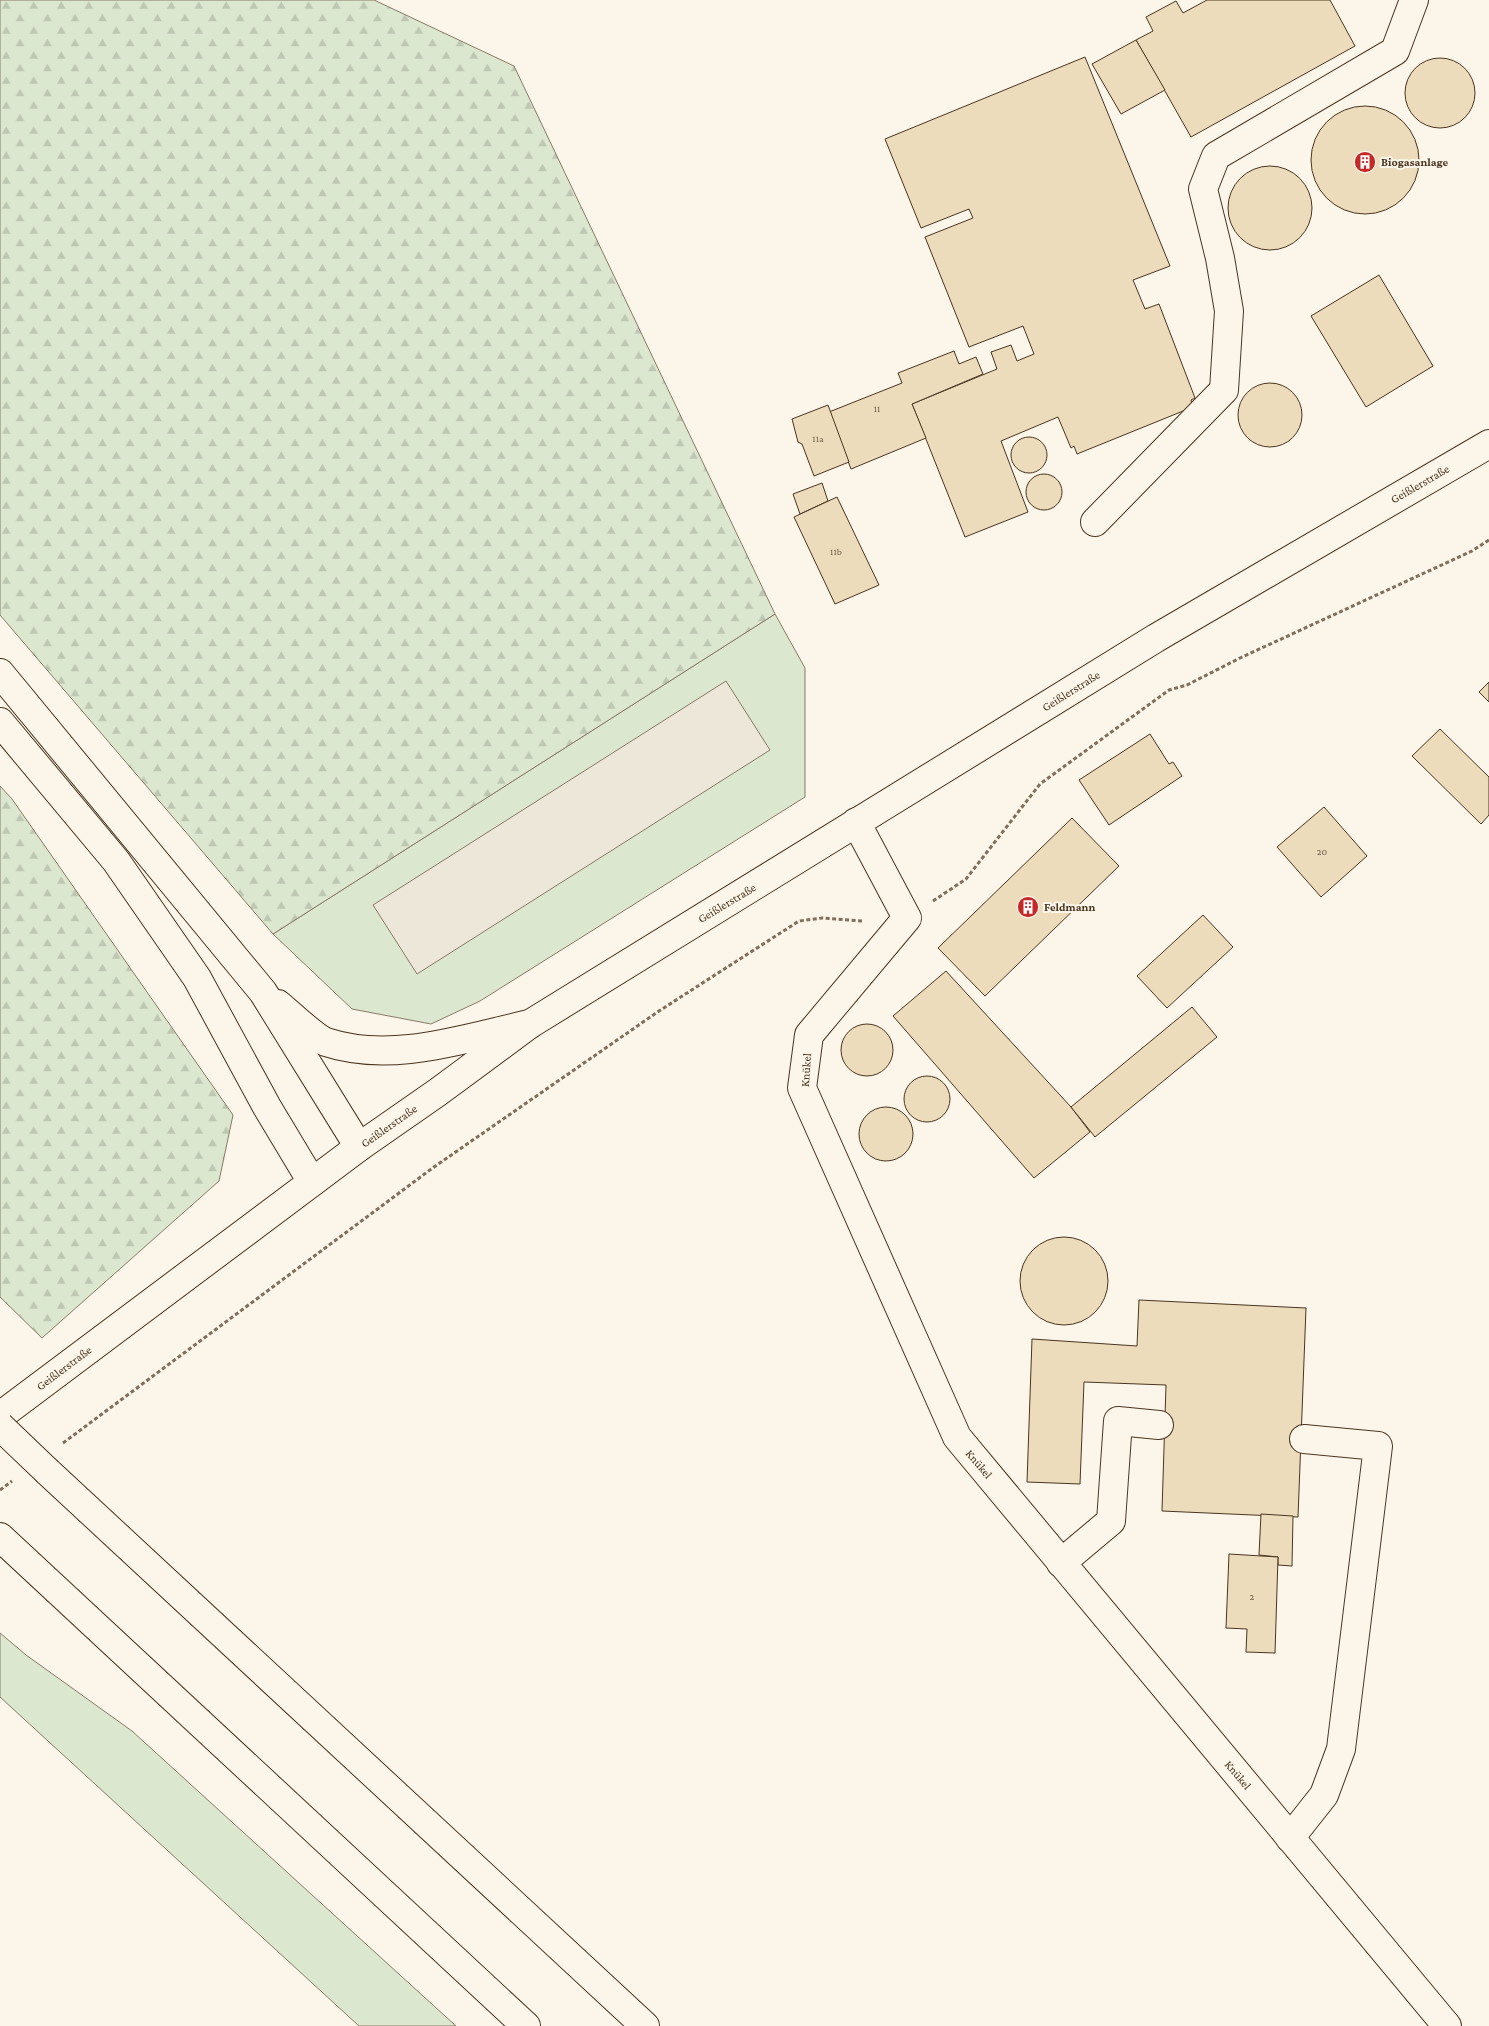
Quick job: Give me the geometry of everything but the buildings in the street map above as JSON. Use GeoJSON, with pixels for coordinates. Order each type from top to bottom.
{"type":"FeatureCollection","features":[{"type":"Feature","properties":{"kind":"main road"},"geometry":{"type":"LineString","coordinates":[[1095,522],[1224,390],[1229,311],[1220,258],[1203,189],[1216,156],[1395,51],[1414,0]]}},
{"type":"Feature","properties":{"kind":"main road","name":"Geißlerstraße"},"geometry":{"type":"LineString","coordinates":[[0,1416],[359,1147],[530,1024],[1156,638],[1489,444]]}},
{"type":"Feature","properties":{"kind":"main road"},"geometry":{"type":"LineString","coordinates":[[0,673],[263,992],[359,1147]]}},
{"type":"Feature","properties":{"kind":"main road"},"geometry":{"type":"LineString","coordinates":[[0,722],[116,861],[197,978],[267,1107],[312,1182]]}},
{"type":"Feature","properties":{"kind":"main road"},"geometry":{"type":"LineString","coordinates":[[856,822],[907,918]]}},
{"type":"Feature","properties":{"kind":"main road","name":"Knükel"},"geometry":{"type":"LineString","coordinates":[[907,918],[809,1034],[802,1088],[957,1438],[1447,2026]]}},
{"type":"Feature","properties":{"kind":"main road"},"geometry":{"type":"LineString","coordinates":[[263,992],[325,1041],[383,1052],[441,1043],[530,1024]]}},
{"type":"Feature","properties":{"kind":"main road"},"geometry":{"type":"LineString","coordinates":[[1061,1563],[1111,1521],[1118,1421],[1159,1425]]}},
{"type":"Feature","properties":{"kind":"main road"},"geometry":{"type":"LineString","coordinates":[[0,1426],[52,1460],[646,2026]]}},
{"type":"Feature","properties":{"kind":"main road"},"geometry":{"type":"LineString","coordinates":[[1290,1838],[1324,1796],[1342,1749],[1378,1446],[1304,1439]]}},
{"type":"Feature","properties":{"kind":"main road"},"geometry":{"type":"LineString","coordinates":[[0,1536],[526,2026]]}},
{"type":"Feature","properties":{"kind":"path"},"geometry":{"type":"LineString","coordinates":[[52,1460],[434,1167],[659,1011],[799,921],[822,918],[863,922],[907,918],[966,879],[1040,784],[1169,690],[1187,685],[1240,658],[1472,551],[1489,540]]}},
{"type":"Feature","properties":{"kind":"path"},"geometry":{"type":"LineString","coordinates":[[0,1490],[16,1478]]}},
{"type":"Feature","properties":{"kind":"green space"},"geometry":{"type":"Polygon","coordinates":[[[0,0],[374,0],[514,66],[775,614],[273,934],[0,615],[0,0]]]}},
{"type":"Feature","properties":{"kind":"green space"},"geometry":{"type":"Polygon","coordinates":[[[775,614],[805,668],[805,797],[480,1001],[431,1024],[352,1009],[273,934],[775,614]]]}},
{"type":"Feature","properties":{"kind":"green space"},"geometry":{"type":"Polygon","coordinates":[[[0,786],[12,799],[233,1115],[219,1181],[42,1338],[0,1297],[0,786]]]}},
{"type":"Feature","properties":{"kind":"green space"},"geometry":{"type":"Polygon","coordinates":[[[0,1633],[26,1655],[132,1731],[456,2026],[359,2026],[0,1697],[0,1633]]]}},
{"type":"Feature","properties":{"kind":"shaded area"},"geometry":{"type":"Polygon","coordinates":[[[726,681],[770,750],[417,974],[373,905],[726,681]]]}},
{"type":"Feature","properties":{"kind":"place","name":"Biogasanlage"},"geometry":{"type":"Point","coordinates":[1365,162]}},
{"type":"Feature","properties":{"kind":"place","name":"Feldmann"},"geometry":{"type":"Point","coordinates":[1028,907]}}]}
